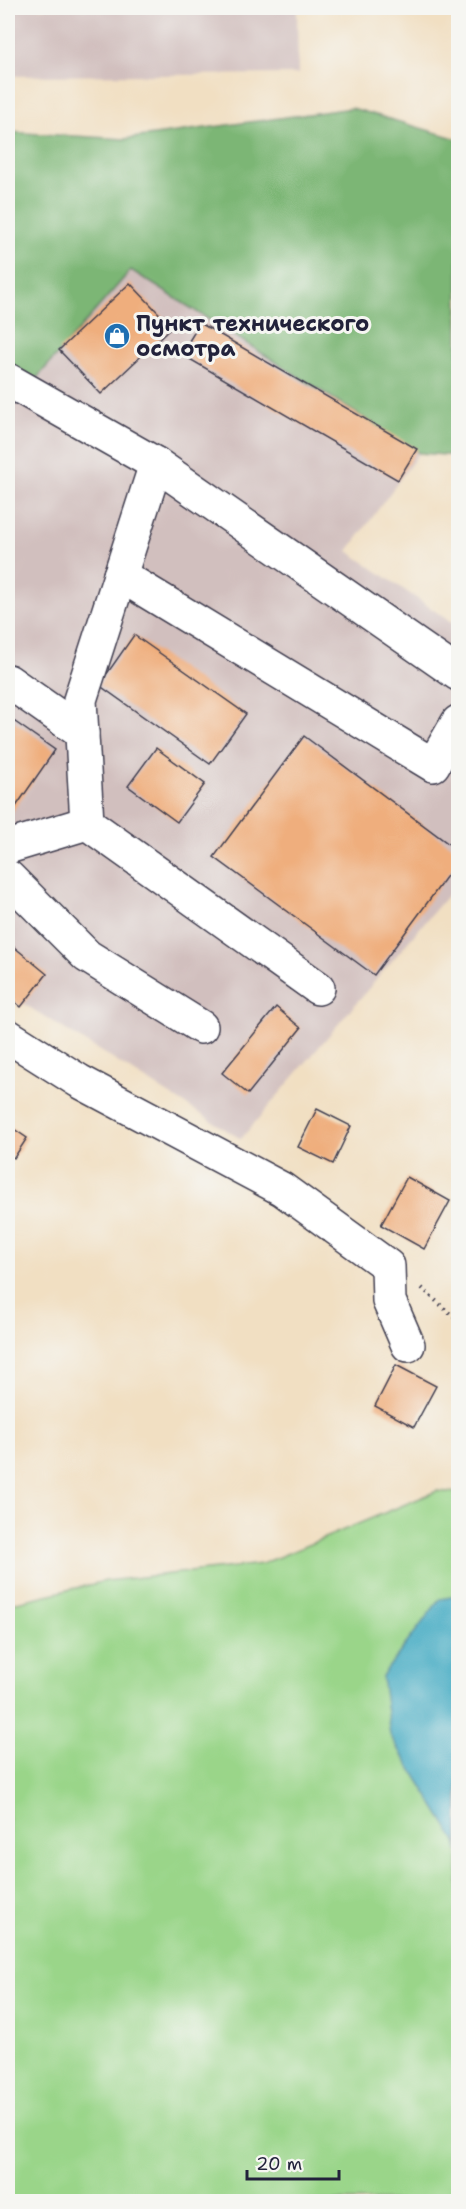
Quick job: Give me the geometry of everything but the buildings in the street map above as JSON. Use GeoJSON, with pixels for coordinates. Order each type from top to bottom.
{"type":"FeatureCollection","features":[{"type":"Feature","properties":{"kind":"lane"},"geometry":{"type":"LineString","coordinates":[[8,380],[156,464],[459,674]]}},
{"type":"Feature","properties":{"kind":"lane"},"geometry":{"type":"LineString","coordinates":[[87,823],[80,699],[156,464]]}},
{"type":"Feature","properties":{"kind":"lane"},"geometry":{"type":"LineString","coordinates":[[120,575],[433,765],[459,722]]}},
{"type":"Feature","properties":{"kind":"lane"},"geometry":{"type":"LineString","coordinates":[[8,681],[82,733]]}},
{"type":"Feature","properties":{"kind":"lane"},"geometry":{"type":"LineString","coordinates":[[8,847],[87,823]]}},
{"type":"Feature","properties":{"kind":"lane"},"geometry":{"type":"LineString","coordinates":[[87,823],[318,988]]}},
{"type":"Feature","properties":{"kind":"lane"},"geometry":{"type":"LineString","coordinates":[[8,877],[87,956],[201,1027]]}},
{"type":"Feature","properties":{"kind":"lane"},"geometry":{"type":"LineString","coordinates":[[8,1036],[79,1081],[282,1189],[388,1266],[389,1301],[408,1345]]}},
{"type":"Feature","properties":{"kind":"path"},"geometry":{"type":"LineString","coordinates":[[388,1266],[425,1290],[459,1321]]}},
{"type":"Feature","properties":{"kind":"shaded area"},"geometry":{"type":"Polygon","coordinates":[[[8,8],[297,8],[298,74],[8,76],[8,8]]]}},
{"type":"Feature","properties":{"kind":"shaded area"},"geometry":{"type":"Polygon","coordinates":[[[131,270],[419,453],[348,551],[458,627],[458,883],[241,1139],[8,994],[8,411],[131,270]]]}},
{"type":"Feature","properties":{"kind":"green space"},"geometry":{"type":"Polygon","coordinates":[[[352,108],[458,139],[458,456],[419,453],[131,270],[8,411],[8,132],[125,139],[352,108]]]}},
{"type":"Feature","properties":{"kind":"green space"},"geometry":{"type":"Polygon","coordinates":[[[437,1491],[458,1493],[458,2201],[8,2201],[8,1604],[106,1581],[262,1564],[437,1491]]]}},
{"type":"Feature","properties":{"kind":"water"},"geometry":{"type":"Polygon","coordinates":[[[458,1596],[458,1851],[456,1841],[390,1735],[382,1676],[440,1599],[458,1596]]]}},
{"type":"Feature","properties":{"kind":"place","name":"Пункт технического осмотра"},"geometry":{"type":"Point","coordinates":[117,336]}}]}
